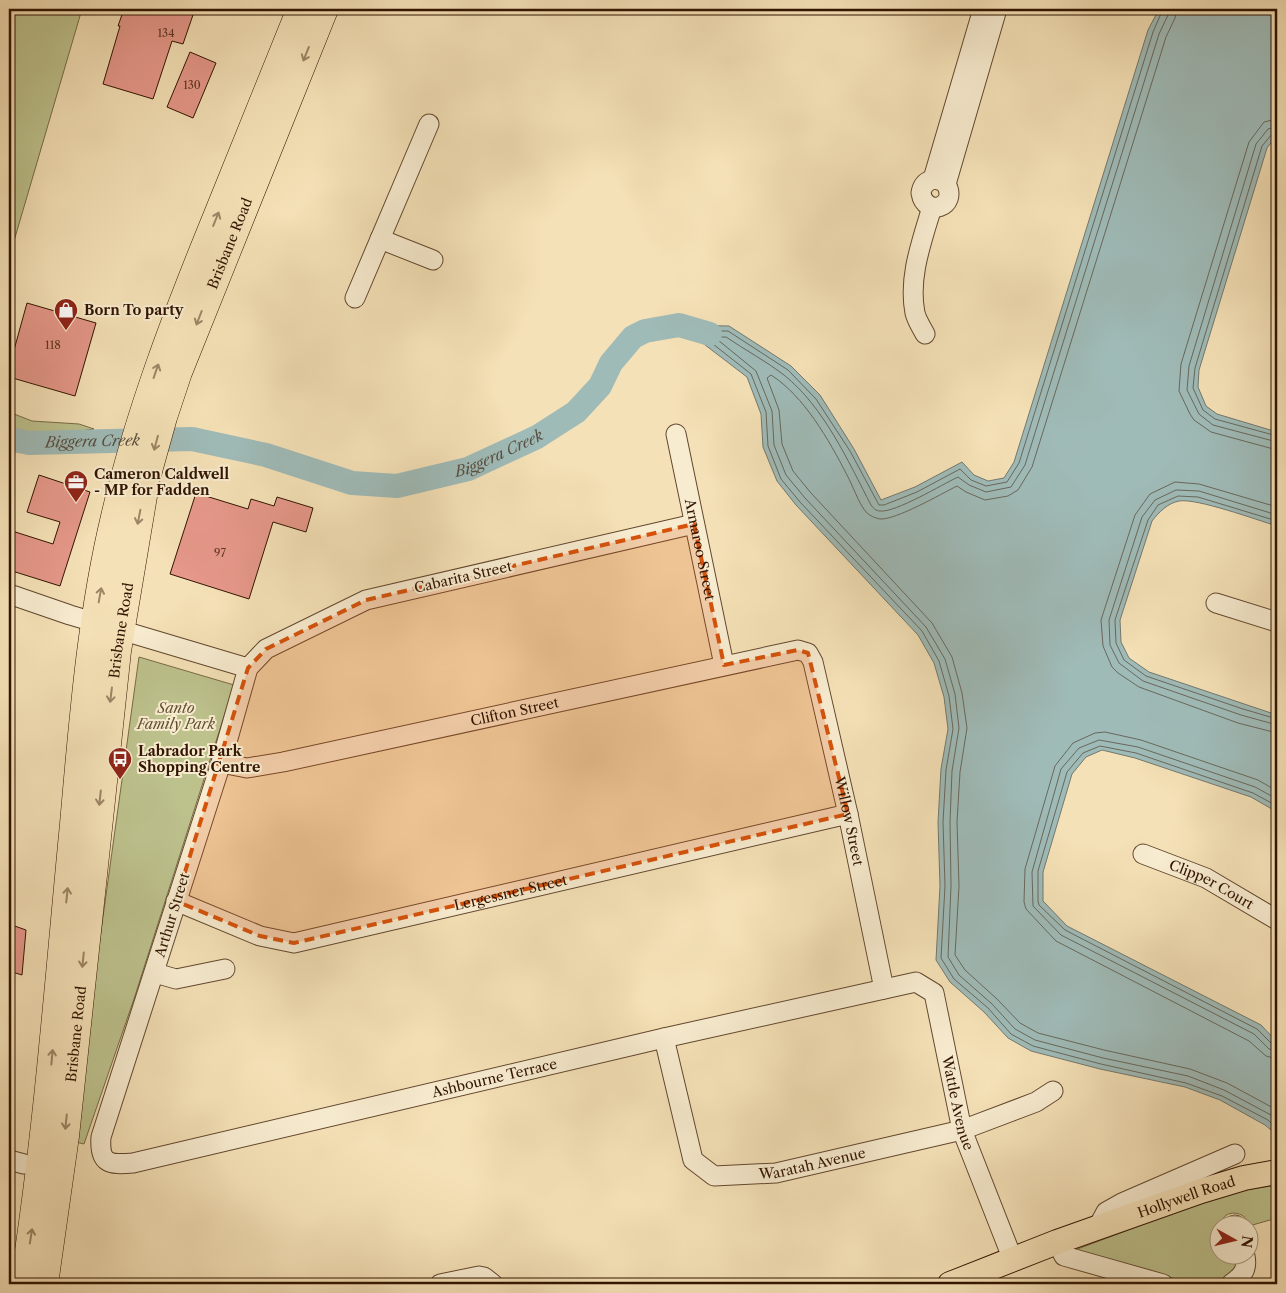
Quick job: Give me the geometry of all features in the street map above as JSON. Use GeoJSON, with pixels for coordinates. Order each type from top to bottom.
{"type":"FeatureCollection","features":[{"type":"Feature","properties":{"kind":"highway","name":"Brisbane Road"},"geometry":{"type":"LineString","coordinates":[[24,1284],[35,1213],[46,1118],[82,730],[108,626],[137,527],[138,469],[176,316],[301,9]]}},
{"type":"Feature","properties":{"kind":"highway","name":"Brisbane Road"},"geometry":{"type":"LineString","coordinates":[[152,417],[178,372],[324,9]]}},
{"type":"Feature","properties":{"kind":"highway","name":"Brisbane Road"},"geometry":{"type":"LineString","coordinates":[[44,1284],[62,1163],[105,750],[108,626]]}},
{"type":"Feature","properties":{"kind":"main road","name":"Hollywell Road"},"geometry":{"type":"LineString","coordinates":[[950,1284],[1057,1242],[1226,1183],[1277,1172]]}},
{"type":"Feature","properties":{"kind":"street"},"geometry":{"type":"LineString","coordinates":[[939,182],[983,9]]}},
{"type":"Feature","properties":{"kind":"street"},"geometry":{"type":"LineString","coordinates":[[939,182],[997,9]]}},
{"type":"Feature","properties":{"kind":"street"},"geometry":{"type":"LineString","coordinates":[[355,298],[429,124]]}},
{"type":"Feature","properties":{"kind":"street"},"geometry":{"type":"LineString","coordinates":[[925,334],[916,316],[912,293],[919,251],[932,207],[942,206],[948,198],[949,193],[939,182]]}},
{"type":"Feature","properties":{"kind":"street"},"geometry":{"type":"LineString","coordinates":[[380,239],[433,260]]}},
{"type":"Feature","properties":{"kind":"street","name":"Armaroo Street"},"geometry":{"type":"LineString","coordinates":[[676,434],[724,666]]}},
{"type":"Feature","properties":{"kind":"street","name":"Cabarita Street"},"geometry":{"type":"LineString","coordinates":[[248,668],[266,649],[366,600],[694,524]]}},
{"type":"Feature","properties":{"kind":"street"},"geometry":{"type":"LineString","coordinates":[[9,594],[248,668]]}},
{"type":"Feature","properties":{"kind":"street"},"geometry":{"type":"LineString","coordinates":[[1216,603],[1277,622]]}},
{"type":"Feature","properties":{"kind":"street","name":"Clifton Street"},"geometry":{"type":"LineString","coordinates":[[221,763],[247,768],[283,762],[798,650],[808,653]]}},
{"type":"Feature","properties":{"kind":"street","name":"Willow Street"},"geometry":{"type":"LineString","coordinates":[[808,653],[813,662],[848,814],[884,989]]}},
{"type":"Feature","properties":{"kind":"street","name":"Arthur Street"},"geometry":{"type":"LineString","coordinates":[[106,1161],[100,1151],[101,1137],[221,763],[248,668]]}},
{"type":"Feature","properties":{"kind":"street","name":"Lergessner Street"},"geometry":{"type":"LineString","coordinates":[[176,901],[260,936],[294,943],[848,814]]}},
{"type":"Feature","properties":{"kind":"street","name":"Clipper Court"},"geometry":{"type":"LineString","coordinates":[[1143,854],[1206,878],[1277,920]]}},
{"type":"Feature","properties":{"kind":"street"},"geometry":{"type":"LineString","coordinates":[[155,973],[176,979],[226,969]]}},
{"type":"Feature","properties":{"kind":"street","name":"Wattle Avenue"},"geometry":{"type":"LineString","coordinates":[[884,989],[916,982],[934,993],[962,1130],[1013,1260]]}},
{"type":"Feature","properties":{"kind":"street","name":"Ashbourne Terrace"},"geometry":{"type":"LineString","coordinates":[[106,1161],[114,1164],[132,1163],[664,1038],[884,989]]}},
{"type":"Feature","properties":{"kind":"street","name":"Waratah Avenue"},"geometry":{"type":"LineString","coordinates":[[664,1038],[693,1160],[714,1176],[776,1173],[962,1130],[1036,1102],[1053,1091]]}},
{"type":"Feature","properties":{"kind":"street","name":"Hollywell Road"},"geometry":{"type":"LineString","coordinates":[[1098,1228],[1106,1212],[1122,1203],[1234,1154]]}},
{"type":"Feature","properties":{"kind":"street"},"geometry":{"type":"LineString","coordinates":[[1057,1242],[1064,1256],[1163,1284]]}},
{"type":"Feature","properties":{"kind":"street"},"geometry":{"type":"LineString","coordinates":[[1231,1284],[1241,1277],[1245,1272],[1246,1266]]}},
{"type":"Feature","properties":{"kind":"street"},"geometry":{"type":"LineString","coordinates":[[440,1284],[479,1276],[484,1277],[493,1284]]}},
{"type":"Feature","properties":{"kind":"highlighted area"},"geometry":{"type":"Polygon","coordinates":[[[694,524],[724,665],[798,650],[808,653],[848,814],[294,943],[260,936],[176,901],[248,668],[266,649],[366,600],[694,524]]]}},
{"type":"Feature","properties":{"kind":"green space"},"geometry":{"type":"Polygon","coordinates":[[[9,9],[82,9],[9,258],[9,9]]]}},
{"type":"Feature","properties":{"kind":"green space"},"geometry":{"type":"Polygon","coordinates":[[[9,412],[32,421],[79,424],[94,429],[47,436],[9,428],[9,412]]]}},
{"type":"Feature","properties":{"kind":"green space","name":"Santo Family Park"},"geometry":{"type":"Polygon","coordinates":[[[139,657],[234,685],[134,999],[84,1144],[72,1141],[139,657]]]}},
{"type":"Feature","properties":{"kind":"green space"},"geometry":{"type":"Polygon","coordinates":[[[1277,1185],[1277,1218],[1258,1223],[1258,1216],[1243,1216],[1235,1213],[1226,1216],[1208,1216],[1208,1266],[1237,1266],[1233,1273],[1216,1284],[1193,1284],[1075,1250],[1197,1204],[1239,1191],[1277,1185]]]}},
{"type":"Feature","properties":{"kind":"water"},"geometry":{"type":"Polygon","coordinates":[[[1159,9],[1277,9],[1277,135],[1267,148],[1199,370],[1198,387],[1206,406],[1217,414],[1277,432],[1277,526],[1213,506],[1188,501],[1175,502],[1164,508],[1152,521],[1120,620],[1121,642],[1129,658],[1149,672],[1277,715],[1277,812],[1251,797],[1135,758],[1102,750],[1086,757],[1072,774],[1043,872],[1043,901],[1067,926],[1261,1025],[1277,1042],[1277,1135],[1265,1125],[1220,1100],[1185,1087],[1100,1069],[1031,1051],[1008,1038],[984,1012],[950,982],[936,960],[940,886],[938,822],[941,769],[948,729],[944,697],[934,663],[918,635],[796,505],[777,481],[763,447],[761,414],[747,377],[679,325],[729,326],[791,366],[820,395],[854,449],[881,500],[915,487],[962,462],[974,475],[988,481],[1004,478],[1014,462],[1148,30],[1159,9]]]}},
{"type":"Feature","properties":{"kind":"building"},"geometry":{"type":"Polygon","coordinates":[[[124,9],[195,9],[183,44],[172,41],[153,99],[103,84],[124,9]]]}},
{"type":"Feature","properties":{"kind":"building"},"geometry":{"type":"Polygon","coordinates":[[[190,52],[216,63],[193,118],[167,107],[190,52]]]}},
{"type":"Feature","properties":{"kind":"building"},"geometry":{"type":"Polygon","coordinates":[[[27,303],[96,323],[75,396],[9,377],[9,368],[27,303]]]}},
{"type":"Feature","properties":{"kind":"building"},"geometry":{"type":"Polygon","coordinates":[[[39,475],[90,492],[60,586],[9,570],[9,530],[53,544],[60,522],[27,512],[39,475]]]}},
{"type":"Feature","properties":{"kind":"building"},"geometry":{"type":"Polygon","coordinates":[[[196,493],[248,509],[251,499],[274,506],[277,497],[313,508],[306,532],[273,522],[249,599],[170,574],[196,493]]]}},
{"type":"Feature","properties":{"kind":"building"},"geometry":{"type":"Polygon","coordinates":[[[9,924],[26,930],[22,975],[9,971],[9,924]]]}},
{"type":"Feature","properties":{"kind":"waterway","name":"Biggera Creek"},"geometry":{"type":"LineString","coordinates":[[9,439],[29,443],[192,439],[266,455],[352,483],[397,486],[468,469],[537,437],[576,412],[600,386],[611,363],[633,337],[645,331],[679,325],[710,334]]}},
{"type":"Feature","properties":{"kind":"place","name":"Born To party"},"geometry":{"type":"Point","coordinates":[66,331]}},
{"type":"Feature","properties":{"kind":"place","name":"Cameron Caldwell - MP for Fadden"},"geometry":{"type":"Point","coordinates":[76,503]}},
{"type":"Feature","properties":{"kind":"place","name":"Labrador Park Shopping Centre"},"geometry":{"type":"Point","coordinates":[120,780]}}]}
